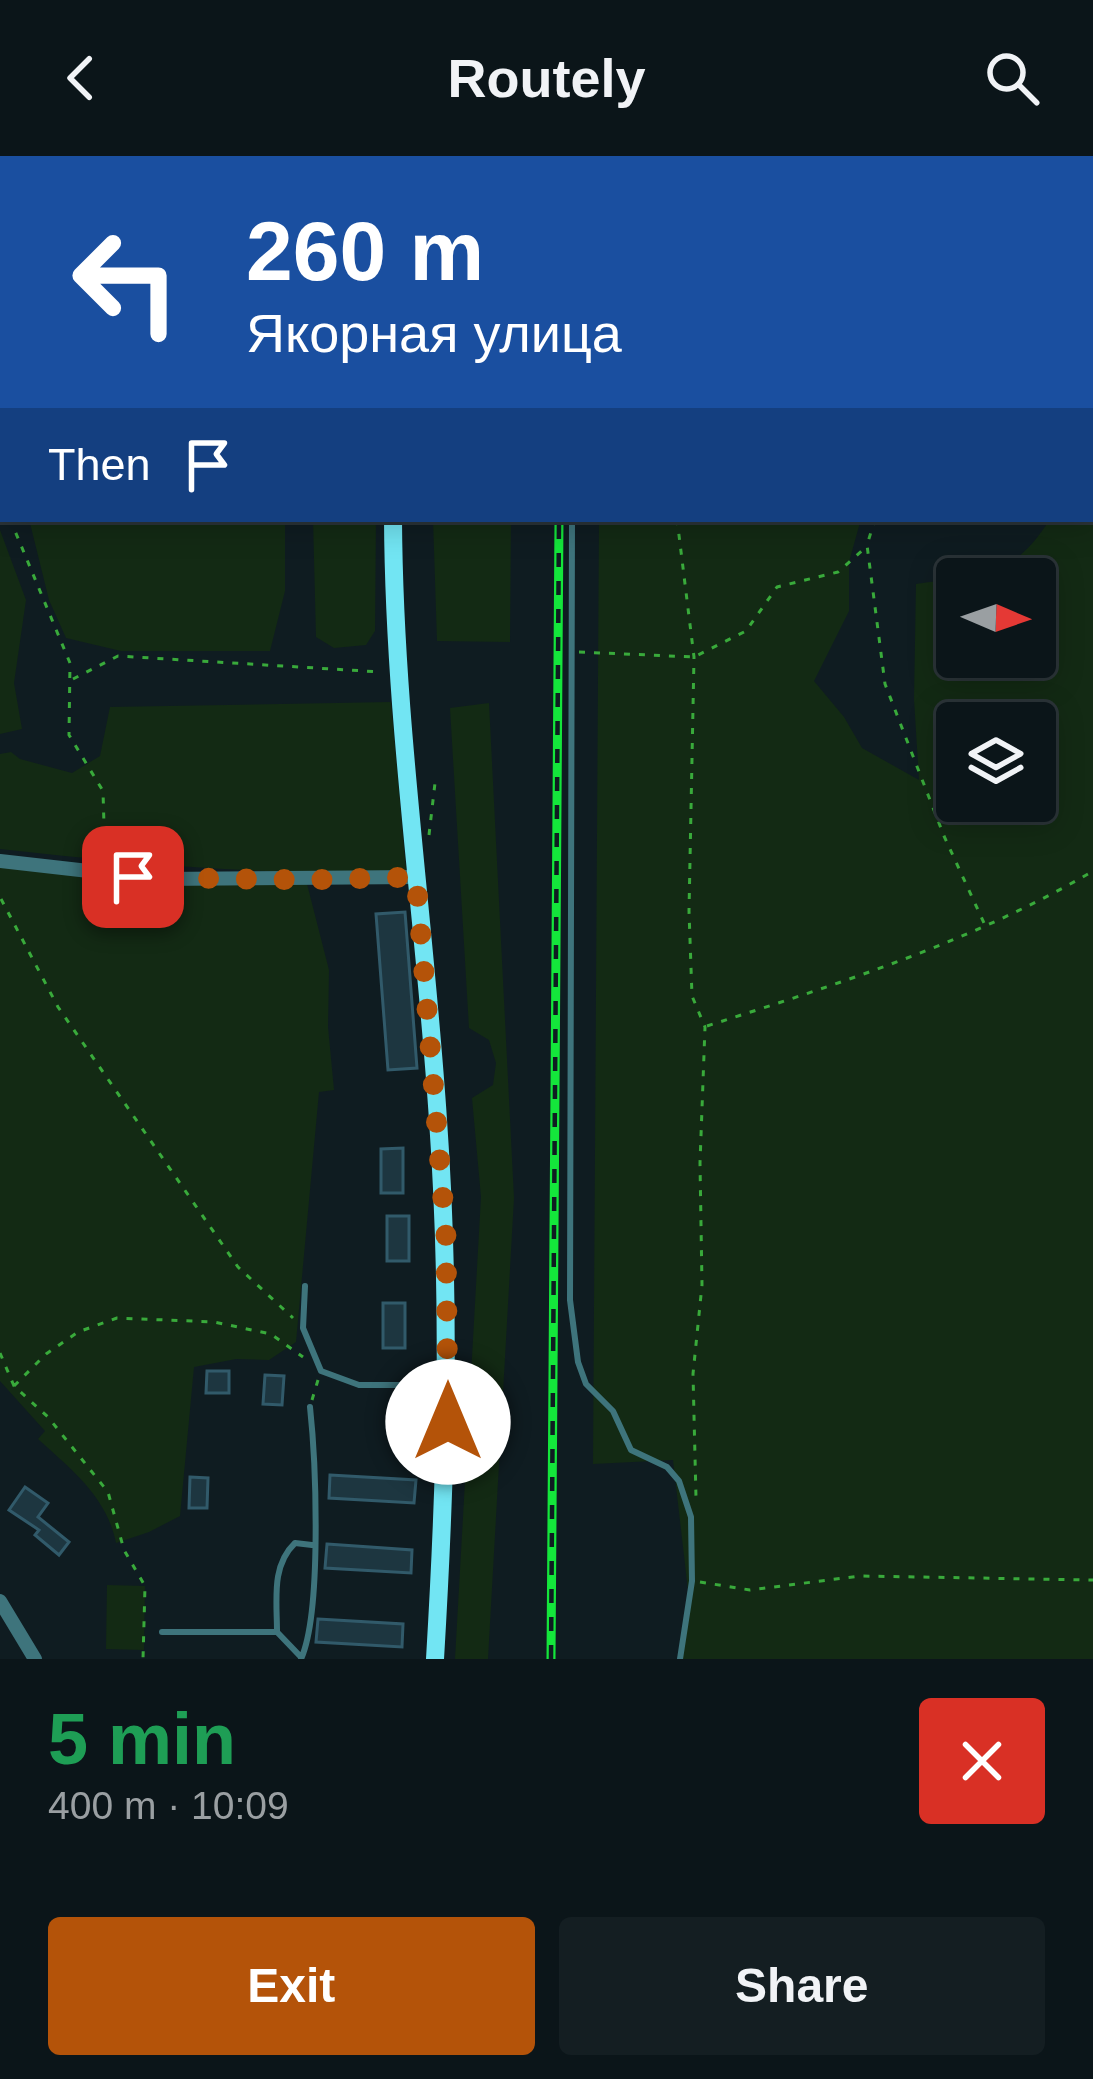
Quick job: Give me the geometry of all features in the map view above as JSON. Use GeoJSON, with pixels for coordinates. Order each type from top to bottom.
{"type":"FeatureCollection","features":[{"type":"Feature","properties":{"kind":"main road"},"geometry":{"type":"LineString","coordinates":[[393,522],[400,674],[422,845],[416,877],[438,1117],[448,1385],[435,1659]]}},
{"type":"Feature","properties":{"kind":"street"},"geometry":{"type":"LineString","coordinates":[[0,861],[159,880],[416,877]]}},
{"type":"Feature","properties":{"kind":"street"},"geometry":{"type":"LineString","coordinates":[[0,1600],[34,1659]]}},
{"type":"Feature","properties":{"kind":"lane"},"geometry":{"type":"LineString","coordinates":[[572,522],[570,1300],[578,1362],[586,1384],[613,1412],[632,1450],[667,1467],[679,1481],[691,1517],[692,1581],[680,1659]]}},
{"type":"Feature","properties":{"kind":"lane"},"geometry":{"type":"LineString","coordinates":[[305,1286],[303,1328],[321,1371],[359,1384],[448,1385]]}},
{"type":"Feature","properties":{"kind":"lane"},"geometry":{"type":"LineString","coordinates":[[310,1407],[314,1545],[309,1643],[301,1658],[277,1632],[277,1572],[284,1554],[295,1544],[314,1545]]}},
{"type":"Feature","properties":{"kind":"lane"},"geometry":{"type":"LineString","coordinates":[[162,1632],[277,1632]]}},
{"type":"Feature","properties":{"kind":"path"},"geometry":{"type":"LineString","coordinates":[[11,522],[70,663],[69,735],[103,790],[106,873]]}},
{"type":"Feature","properties":{"kind":"path"},"geometry":{"type":"LineString","coordinates":[[677,522],[694,657],[688,911],[692,996],[706,1027],[701,1285],[693,1375],[696,1501],[691,1517]]}},
{"type":"Feature","properties":{"kind":"path"},"geometry":{"type":"LineString","coordinates":[[873,522],[867,545],[885,684],[944,836],[984,923]]}},
{"type":"Feature","properties":{"kind":"path"},"geometry":{"type":"LineString","coordinates":[[572,651],[694,657],[746,632],[777,587],[838,572],[867,545]]}},
{"type":"Feature","properties":{"kind":"path"},"geometry":{"type":"LineString","coordinates":[[70,681],[118,656],[400,674]]}},
{"type":"Feature","properties":{"kind":"path"},"geometry":{"type":"LineString","coordinates":[[422,845],[435,784]]}},
{"type":"Feature","properties":{"kind":"path"},"geometry":{"type":"LineString","coordinates":[[706,1027],[856,978],[1040,901],[1093,871]]}},
{"type":"Feature","properties":{"kind":"path"},"geometry":{"type":"LineString","coordinates":[[0,899],[58,1007],[238,1267],[303,1328]]}},
{"type":"Feature","properties":{"kind":"path"},"geometry":{"type":"LineString","coordinates":[[14,1386],[46,1354],[78,1332],[117,1318],[214,1322],[272,1334],[321,1371],[310,1407]]}},
{"type":"Feature","properties":{"kind":"path"},"geometry":{"type":"LineString","coordinates":[[0,1353],[14,1386],[48,1418],[108,1492],[124,1550],[145,1586],[143,1659]]}},
{"type":"Feature","properties":{"kind":"path"},"geometry":{"type":"LineString","coordinates":[[692,1581],[750,1589],[860,1576],[1093,1580]]}},
{"type":"Feature","properties":{"kind":"green space"},"geometry":{"type":"Polygon","coordinates":[[[30,522],[285,522],[285,591],[270,651],[121,651],[66,638],[49,600],[30,522]]]}},
{"type":"Feature","properties":{"kind":"green space"},"geometry":{"type":"Polygon","coordinates":[[[313,522],[376,522],[375,631],[366,645],[334,648],[316,637],[313,522]]]}},
{"type":"Feature","properties":{"kind":"green space"},"geometry":{"type":"Polygon","coordinates":[[[433,522],[511,522],[510,642],[437,641],[433,522]]]}},
{"type":"Feature","properties":{"kind":"green space"},"geometry":{"type":"Polygon","coordinates":[[[599,522],[860,522],[849,562],[849,611],[814,681],[862,748],[919,780],[914,699],[916,584],[936,581],[936,678],[1056,678],[1056,558],[1016,558],[1048,522],[1093,522],[1093,1659],[680,1659],[689,1599],[673,1460],[593,1464],[599,522]]]}},
{"type":"Feature","properties":{"kind":"green space"},"geometry":{"type":"Polygon","coordinates":[[[0,530],[26,600],[14,683],[22,729],[0,734],[0,530]]]}},
{"type":"Feature","properties":{"kind":"green space"},"geometry":{"type":"Polygon","coordinates":[[[391,702],[406,870],[253,870],[0,849],[0,754],[11,752],[20,759],[72,773],[100,756],[110,707],[391,702]]]}},
{"type":"Feature","properties":{"kind":"green space"},"geometry":{"type":"Polygon","coordinates":[[[489,703],[514,1198],[488,1659],[455,1659],[481,1197],[472,1098],[493,1085],[496,1063],[489,1040],[469,1028],[450,708],[489,703]]]}},
{"type":"Feature","properties":{"kind":"green space"},"geometry":{"type":"Polygon","coordinates":[[[0,861],[159,879],[306,880],[329,970],[334,1090],[319,1092],[296,1342],[269,1360],[236,1359],[194,1367],[180,1516],[116,1543],[96,1498],[38,1439],[45,1431],[0,1381],[0,861]]]}},
{"type":"Feature","properties":{"kind":"green space"},"geometry":{"type":"Polygon","coordinates":[[[107,1585],[145,1586],[144,1650],[106,1649],[107,1585]]]}},
{"type":"Feature","properties":{"kind":"building"},"geometry":{"type":"Polygon","coordinates":[[[405,912],[417,1068],[388,1070],[376,914],[405,912]]]}},
{"type":"Feature","properties":{"kind":"building"},"geometry":{"type":"Polygon","coordinates":[[[403,1148],[403,1193],[381,1193],[381,1149],[403,1148]]]}},
{"type":"Feature","properties":{"kind":"building"},"geometry":{"type":"Polygon","coordinates":[[[387,1216],[409,1216],[409,1261],[387,1261],[387,1216]]]}},
{"type":"Feature","properties":{"kind":"building"},"geometry":{"type":"Polygon","coordinates":[[[383,1303],[405,1303],[405,1348],[383,1348],[383,1303]]]}},
{"type":"Feature","properties":{"kind":"building"},"geometry":{"type":"Polygon","coordinates":[[[207,1371],[229,1371],[229,1393],[206,1393],[207,1371]]]}},
{"type":"Feature","properties":{"kind":"building"},"geometry":{"type":"Polygon","coordinates":[[[265,1375],[284,1376],[282,1405],[263,1404],[265,1375]]]}},
{"type":"Feature","properties":{"kind":"building"},"geometry":{"type":"Polygon","coordinates":[[[330,1475],[416,1480],[414,1503],[329,1498],[330,1475]]]}},
{"type":"Feature","properties":{"kind":"building"},"geometry":{"type":"Polygon","coordinates":[[[190,1477],[208,1478],[207,1508],[189,1508],[190,1477]]]}},
{"type":"Feature","properties":{"kind":"building"},"geometry":{"type":"Polygon","coordinates":[[[25,1487],[48,1503],[38,1517],[69,1542],[59,1555],[35,1535],[39,1530],[9,1510],[25,1487]]]}},
{"type":"Feature","properties":{"kind":"building"},"geometry":{"type":"Polygon","coordinates":[[[327,1544],[412,1550],[411,1573],[325,1568],[327,1544]]]}},
{"type":"Feature","properties":{"kind":"building"},"geometry":{"type":"Polygon","coordinates":[[[318,1619],[403,1624],[402,1647],[316,1642],[318,1619]]]}},
{"type":"Feature","properties":{"kind":"railway"},"geometry":{"type":"LineString","coordinates":[[551,1659],[559,522]]}},
{"type":"Feature","properties":{"kind":"route"},"geometry":{"type":"LineString","coordinates":[[133,877],[416,877],[446,1236],[448,1422]]}}]}
